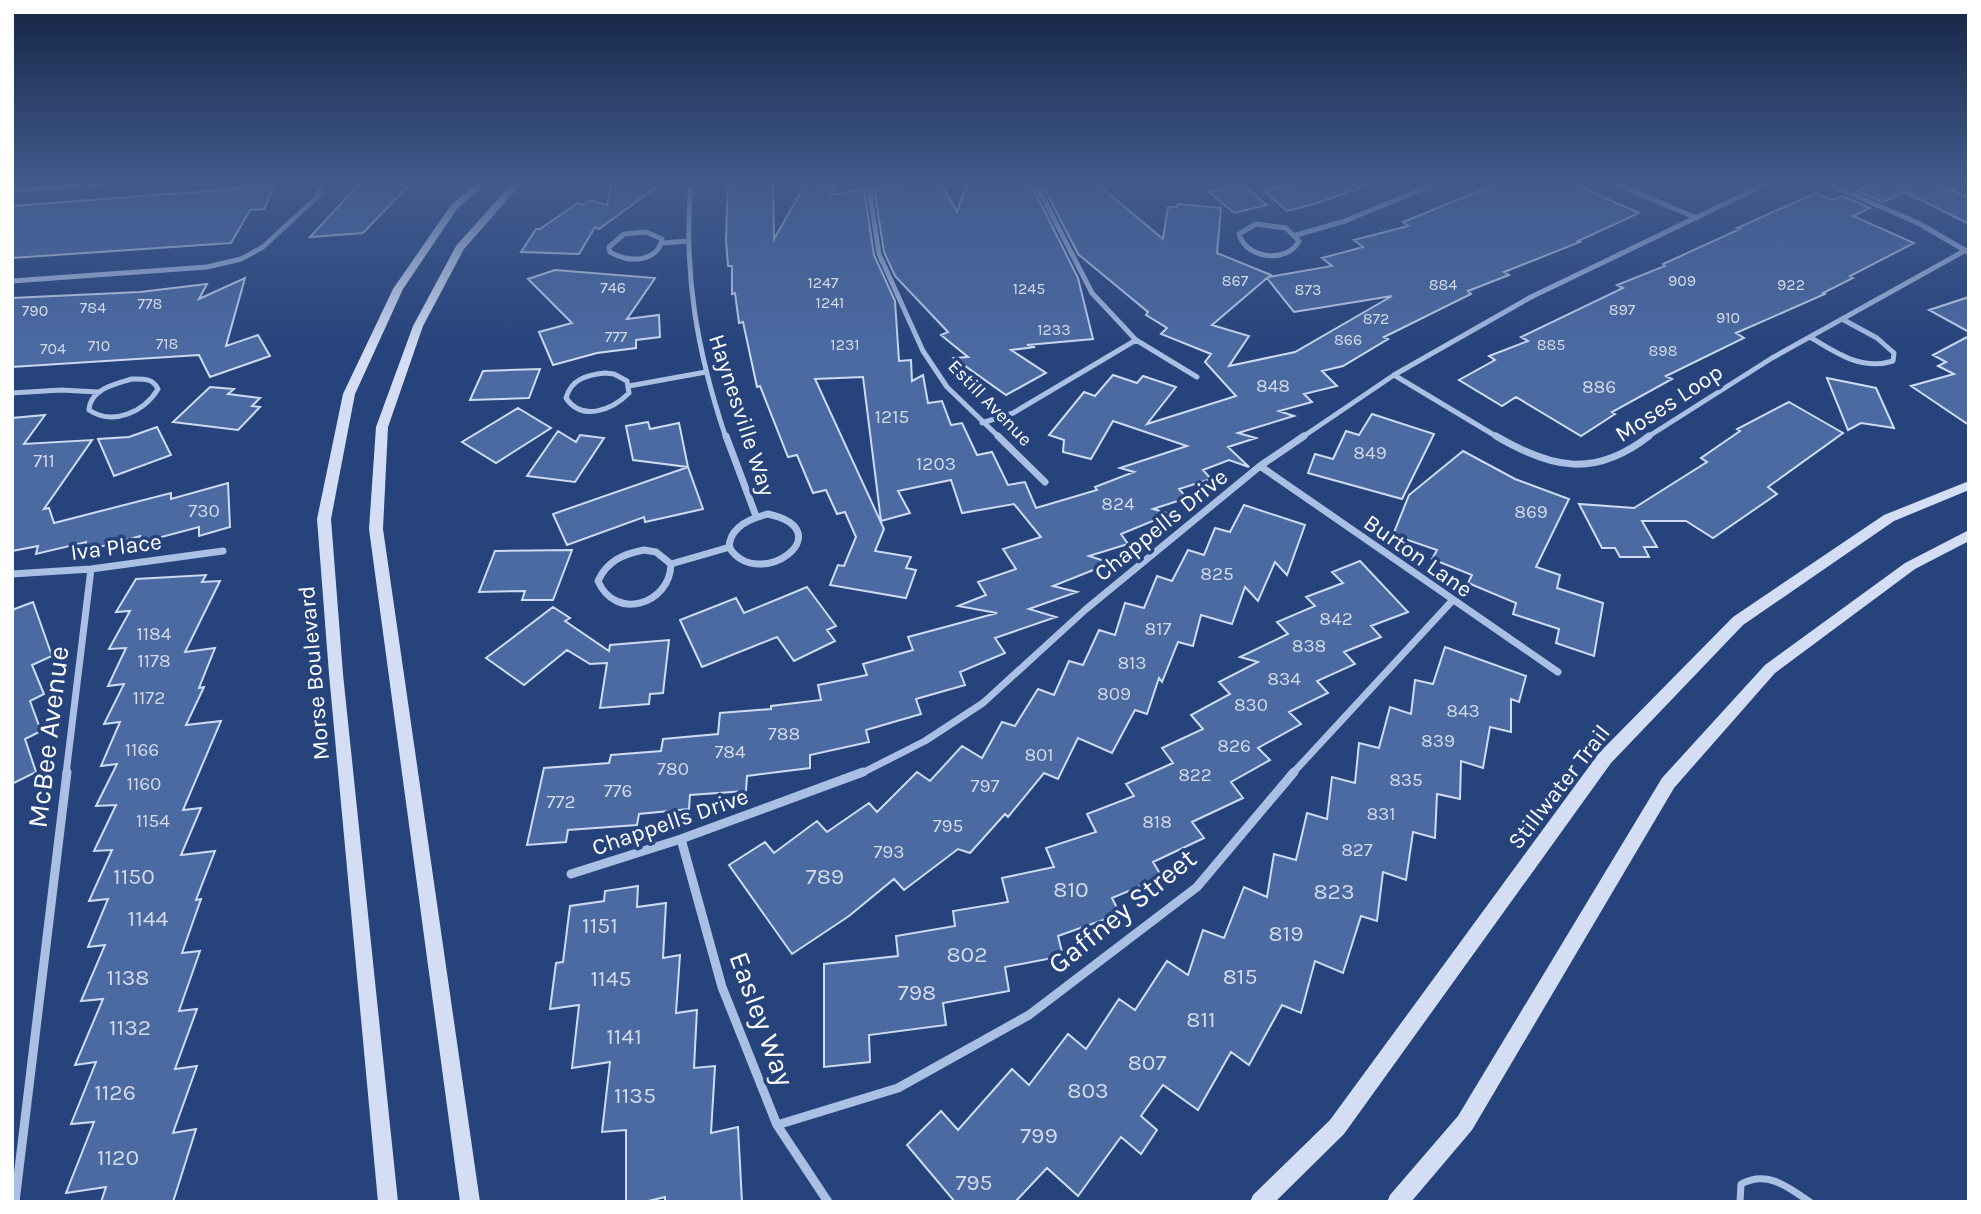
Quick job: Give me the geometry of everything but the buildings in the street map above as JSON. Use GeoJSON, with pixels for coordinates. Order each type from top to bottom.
{"type":"FeatureCollection","features":[{"type":"Feature","properties":{"kind":"main road","name":"Morse Boulevard"},"geometry":{"type":"LineString","coordinates":[[388,1202],[336,674],[324,519],[349,394],[392,300],[433,239]]}},
{"type":"Feature","properties":{"kind":"main road"},"geometry":{"type":"LineString","coordinates":[[467,239],[460,247],[418,326],[382,427],[376,529],[470,1202]]}},
{"type":"Feature","properties":{"kind":"main road","name":"Stillwater Trail"},"geometry":{"type":"LineString","coordinates":[[1261,1202],[1337,1127],[1605,758],[1738,621],[1889,518],[1969,485]]}},
{"type":"Feature","properties":{"kind":"main road"},"geometry":{"type":"LineString","coordinates":[[1397,1202],[1465,1123],[1668,783],[1770,669],[1910,566],[1969,536]]}},
{"type":"Feature","properties":{"kind":"street"},"geometry":{"type":"LineString","coordinates":[[12,281],[207,267],[242,259],[272,239]]}},
{"type":"Feature","properties":{"kind":"street"},"geometry":{"type":"LineString","coordinates":[[616,239],[609,247],[614,256],[630,260],[656,253],[663,243]]}},
{"type":"Feature","properties":{"kind":"street"},"geometry":{"type":"LineString","coordinates":[[661,239],[663,243]]}},
{"type":"Feature","properties":{"kind":"street","name":"Estill Avenue"},"geometry":{"type":"LineString","coordinates":[[877,239],[879,254],[923,351],[947,387],[1045,482]]}},
{"type":"Feature","properties":{"kind":"street"},"geometry":{"type":"LineString","coordinates":[[1064,239],[1092,292],[1136,340],[1197,377]]}},
{"type":"Feature","properties":{"kind":"street"},"geometry":{"type":"LineString","coordinates":[[1239,239],[1247,249],[1256,253],[1277,255],[1294,251],[1298,246],[1297,239]]}},
{"type":"Feature","properties":{"kind":"street","name":"Chappells Drive"},"geometry":{"type":"LineString","coordinates":[[571,874],[681,839],[859,774],[925,741],[983,703],[1086,610],[1259,466],[1394,375],[1531,297],[1654,239]]}},
{"type":"Feature","properties":{"kind":"street"},"geometry":{"type":"LineString","coordinates":[[1945,239],[1967,251]]}},
{"type":"Feature","properties":{"kind":"street"},"geometry":{"type":"LineString","coordinates":[[663,243],[688,241]]}},
{"type":"Feature","properties":{"kind":"street","name":"Haynesville Way"},"geometry":{"type":"LineString","coordinates":[[688,241],[698,336],[706,372],[756,516]]}},
{"type":"Feature","properties":{"kind":"street","name":"Moses Loop"},"geometry":{"type":"LineString","coordinates":[[1394,375],[1414,390],[1516,448],[1563,464],[1599,464],[1627,453],[1663,425],[1706,398],[1810,337],[1967,251]]}},
{"type":"Feature","properties":{"kind":"street"},"geometry":{"type":"LineString","coordinates":[[1810,337],[1851,360],[1872,365],[1893,361],[1894,353],[1886,344],[1842,319]]}},
{"type":"Feature","properties":{"kind":"street"},"geometry":{"type":"LineString","coordinates":[[982,423],[1013,413],[1136,340]]}},
{"type":"Feature","properties":{"kind":"street"},"geometry":{"type":"LineString","coordinates":[[629,386],[706,372]]}},
{"type":"Feature","properties":{"kind":"street"},"geometry":{"type":"LineString","coordinates":[[595,374],[614,374],[627,381],[629,386],[624,399],[606,409],[594,411],[574,408],[566,398],[571,386],[595,374]]}},
{"type":"Feature","properties":{"kind":"street"},"geometry":{"type":"LineString","coordinates":[[12,393],[61,390],[98,392],[132,379],[151,380],[159,389],[141,408],[108,417],[99,416],[89,410],[89,404],[98,392]]}},
{"type":"Feature","properties":{"kind":"street","name":"Burton Lane"},"geometry":{"type":"LineString","coordinates":[[1259,466],[1558,672]]}},
{"type":"Feature","properties":{"kind":"street","name":"Haynesville Way"},"geometry":{"type":"LineString","coordinates":[[780,515],[797,525],[800,541],[796,549],[777,562],[752,564],[734,554],[730,547],[733,532],[738,525],[756,516],[780,515]]}},
{"type":"Feature","properties":{"kind":"street"},"geometry":{"type":"LineString","coordinates":[[671,564],[730,547]]}},
{"type":"Feature","properties":{"kind":"street"},"geometry":{"type":"LineString","coordinates":[[644,550],[656,552],[671,564],[671,580],[657,595],[646,601],[635,604],[612,601],[599,590],[601,572],[619,556],[644,550]]}},
{"type":"Feature","properties":{"kind":"street","name":"Iva Place"},"geometry":{"type":"LineString","coordinates":[[12,574],[91,569],[223,551]]}},
{"type":"Feature","properties":{"kind":"street","name":"McBee Avenue"},"geometry":{"type":"LineString","coordinates":[[15,1202],[91,569]]}},
{"type":"Feature","properties":{"kind":"street","name":"Gaffney Street"},"geometry":{"type":"LineString","coordinates":[[777,1125],[898,1088],[1029,1015],[1197,887],[1303,761],[1452,601]]}},
{"type":"Feature","properties":{"kind":"street","name":"Easley Way"},"geometry":{"type":"LineString","coordinates":[[681,839],[722,987],[777,1125],[828,1202]]}},
{"type":"Feature","properties":{"kind":"lane"},"geometry":{"type":"LineString","coordinates":[[1740,1202],[1741,1184],[1753,1176],[1769,1177],[1810,1202]]}}]}
